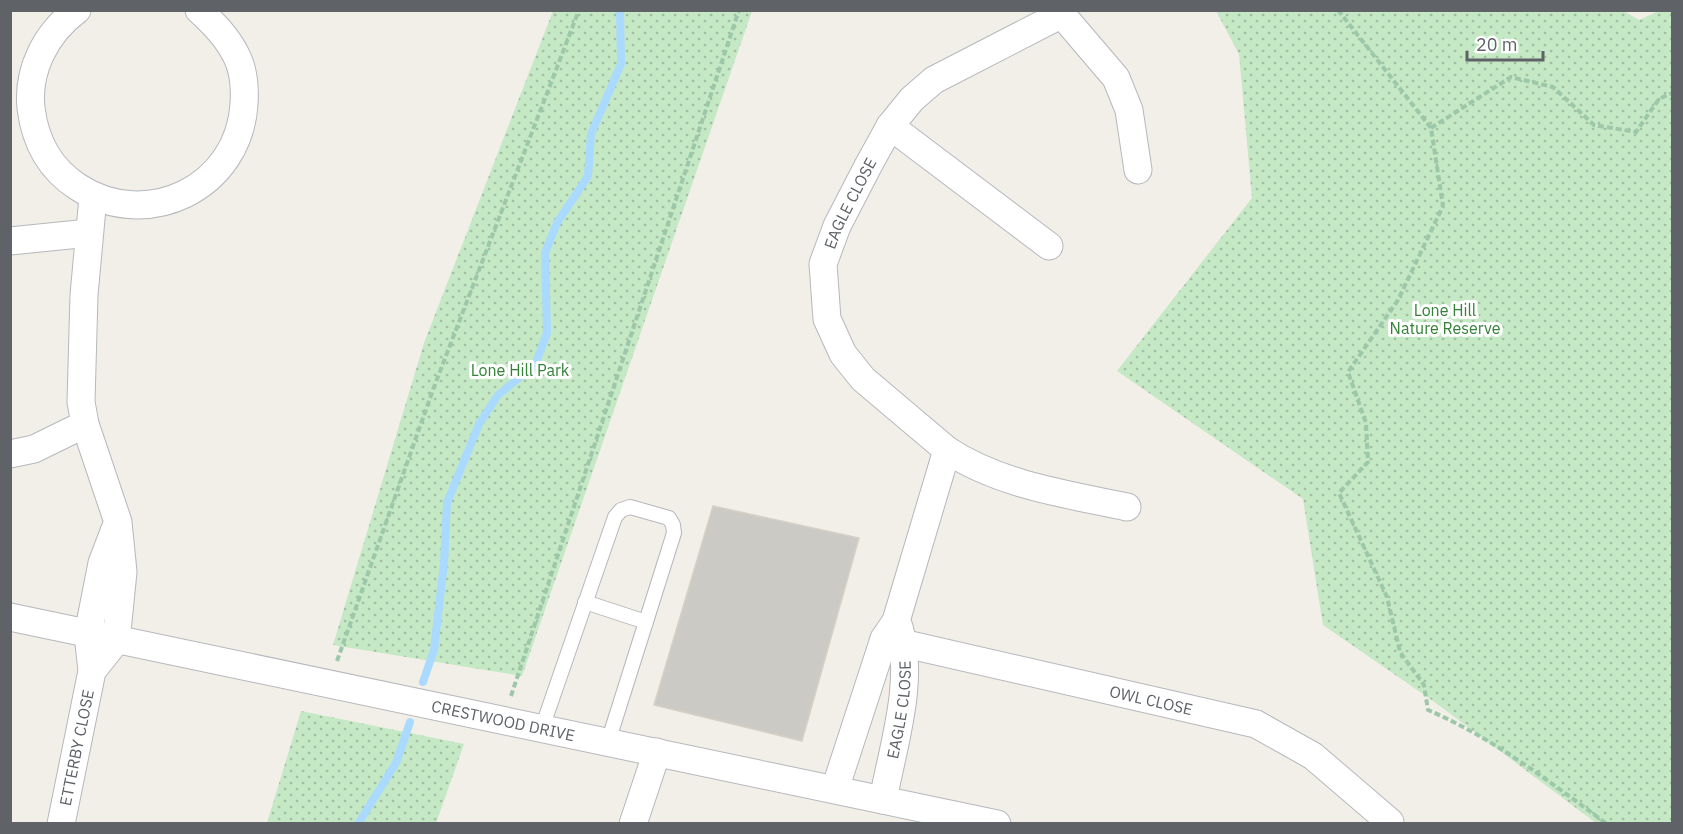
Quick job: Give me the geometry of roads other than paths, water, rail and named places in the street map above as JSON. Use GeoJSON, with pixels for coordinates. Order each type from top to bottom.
{"type":"FeatureCollection","features":[{"type":"Feature","properties":{"kind":"street"},"geometry":{"type":"LineString","coordinates":[[77,10],[52,34],[36,62],[30,94],[33,126],[45,155],[66,180],[93,197],[124,206],[156,204],[187,195],[213,176],[232,150],[243,120],[245,88],[228,20],[199,10]]}},
{"type":"Feature","properties":{"kind":"street","name":"EAGLE CLOSE"},"geometry":{"type":"LineString","coordinates":[[1127,507],[999,476],[947,450],[863,379],[843,354],[827,319],[824,264],[830,244],[890,126],[912,99],[934,80],[1060,12],[1116,78],[1129,110],[1138,170]]}},
{"type":"Feature","properties":{"kind":"street"},"geometry":{"type":"LineString","coordinates":[[890,126],[1049,246]]}},
{"type":"Feature","properties":{"kind":"street"},"geometry":{"type":"LineString","coordinates":[[93,197],[80,371],[85,424],[118,522],[123,572],[116,641]]}},
{"type":"Feature","properties":{"kind":"street"},"geometry":{"type":"LineString","coordinates":[[10,241],[89,232]]}},
{"type":"Feature","properties":{"kind":"street"},"geometry":{"type":"LineString","coordinates":[[10,454],[34,449],[85,424]]}},
{"type":"Feature","properties":{"kind":"street","name":"EAGLE CLOSE"},"geometry":{"type":"LineString","coordinates":[[835,789],[895,635],[947,450]]}},
{"type":"Feature","properties":{"kind":"street","name":"ETTERBY CLOSE"},"geometry":{"type":"LineString","coordinates":[[61,824],[92,671],[88,634],[102,563],[118,522]]}},
{"type":"Feature","properties":{"kind":"street","name":"CRESTWOOD DRIVE"},"geometry":{"type":"LineString","coordinates":[[10,617],[997,824]]}},
{"type":"Feature","properties":{"kind":"street","name":"EAGLE CLOSE"},"geometry":{"type":"LineString","coordinates":[[883,800],[901,701],[895,635]]}},
{"type":"Feature","properties":{"kind":"street","name":"OWL CLOSE"},"geometry":{"type":"LineString","coordinates":[[895,635],[1256,724],[1313,756],[1390,822]]}},
{"type":"Feature","properties":{"kind":"street","name":"ETTERBY CLOSE"},"geometry":{"type":"LineString","coordinates":[[92,671],[116,641]]}},
{"type":"Feature","properties":{"kind":"street"},"geometry":{"type":"LineString","coordinates":[[633,824],[657,752]]}},
{"type":"Feature","properties":{"kind":"lane"},"geometry":{"type":"LineString","coordinates":[[542,728],[615,517],[621,510],[630,507],[669,518],[674,533],[608,742]]}},
{"type":"Feature","properties":{"kind":"lane"},"geometry":{"type":"LineString","coordinates":[[585,602],[646,622]]}},
{"type":"Feature","properties":{"kind":"waterway"},"geometry":{"type":"LineString","coordinates":[[423,682],[434,650],[444,563],[447,503],[479,424],[498,395],[535,365],[547,333],[545,253],[557,223],[588,176],[591,134],[621,64],[620,10]]}},
{"type":"Feature","properties":{"kind":"waterway"},"geometry":{"type":"LineString","coordinates":[[358,824],[396,763],[410,722]]}},
{"type":"Feature","properties":{"kind":"park label","name":"Lone Hill Nature Reserve"},"geometry":{"type":"Point","coordinates":[1445,319]}},
{"type":"Feature","properties":{"kind":"park label","name":"Lone Hill Park"},"geometry":{"type":"Point","coordinates":[520,370]}}]}
